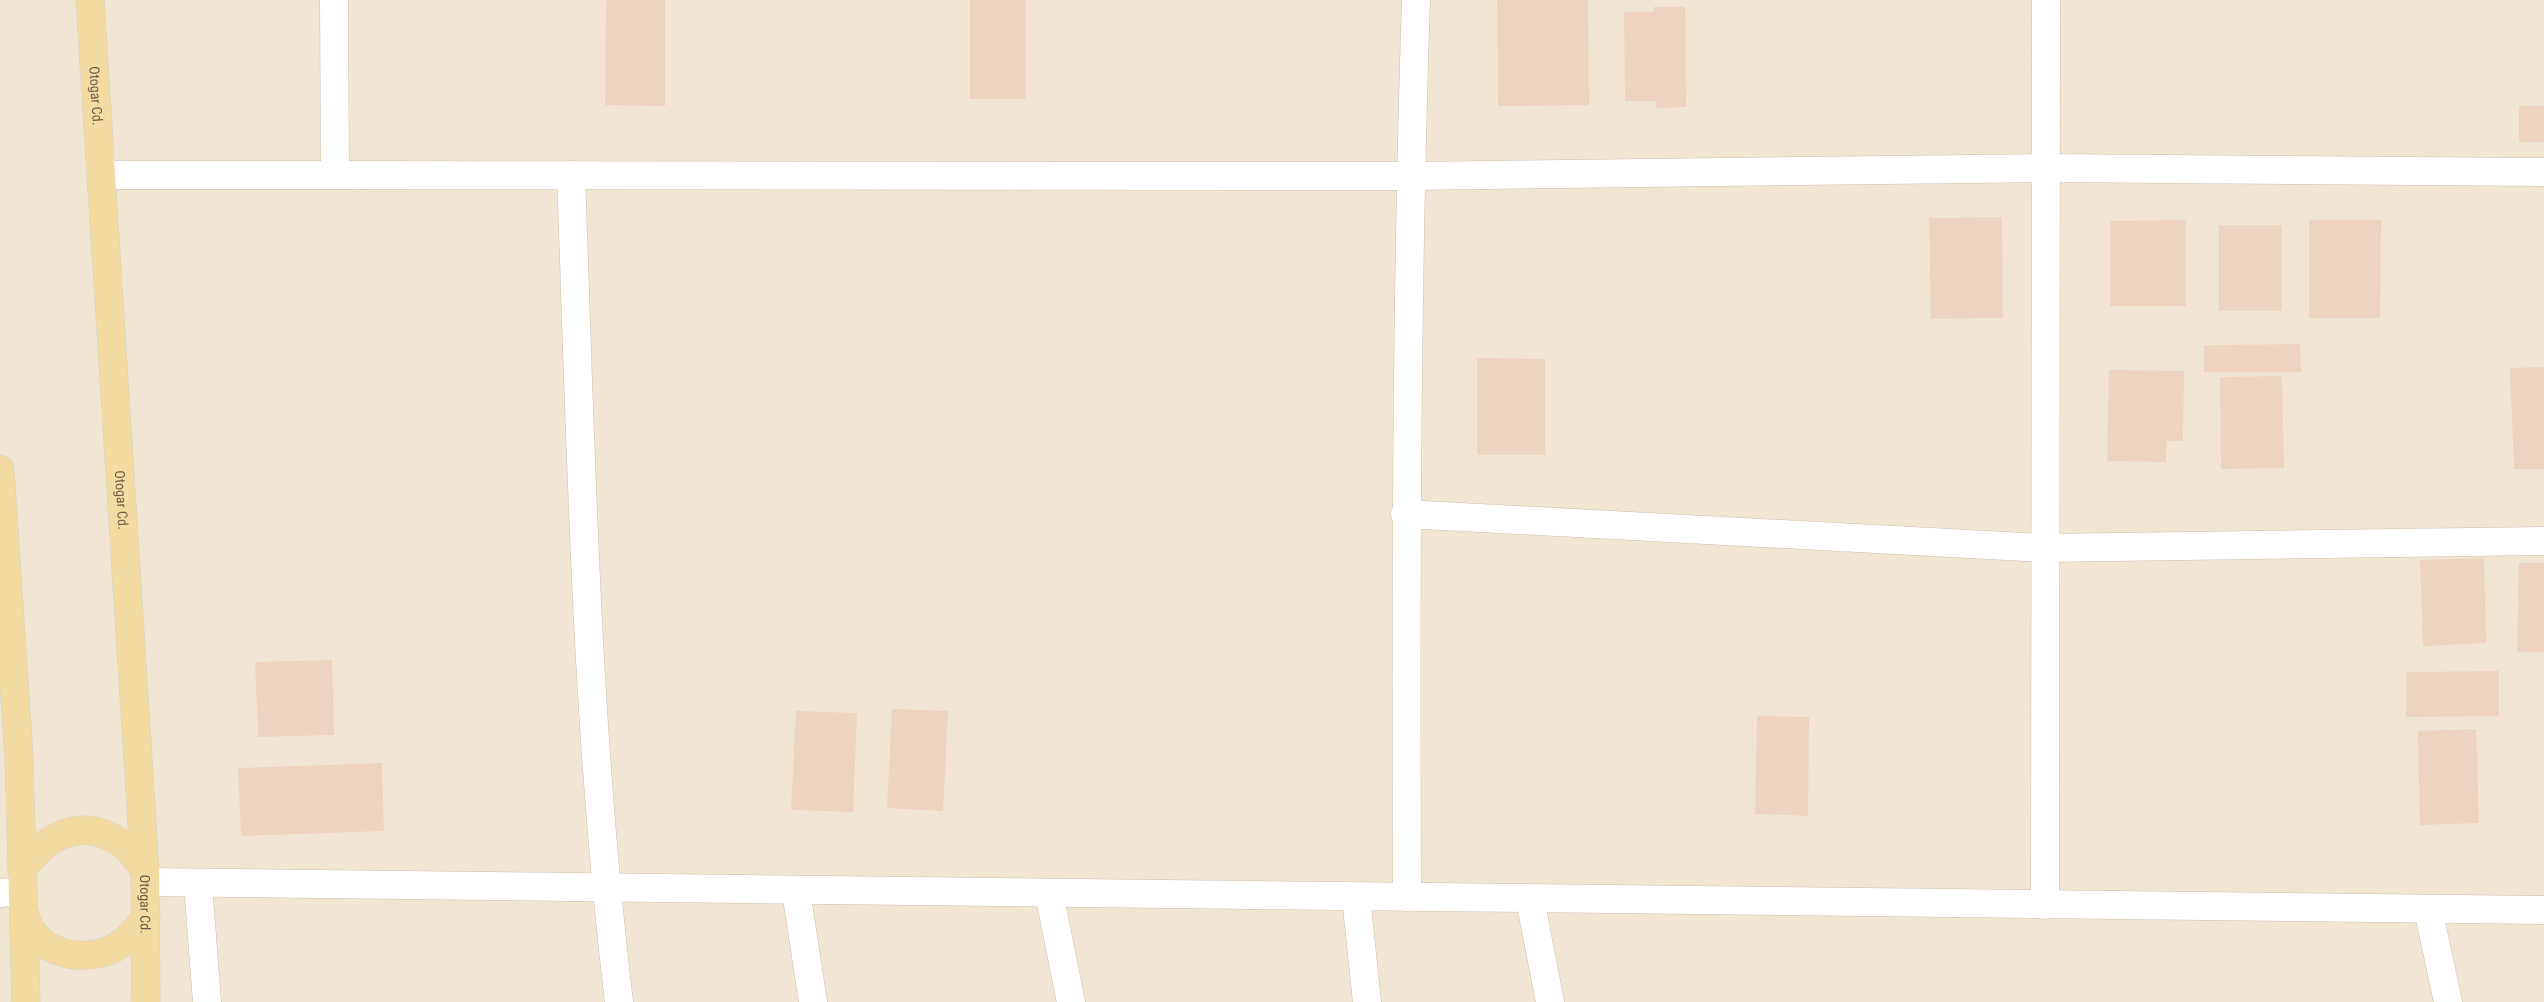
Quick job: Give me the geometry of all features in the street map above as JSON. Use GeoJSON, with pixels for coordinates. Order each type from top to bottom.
{"type":"FeatureCollection","features":[{"type":"Feature","properties":{"kind":"main road","name":"Otogar Cd."},"geometry":{"type":"LineString","coordinates":[[90,0],[145,876],[146,1002]]}},
{"type":"Feature","properties":{"kind":"main road"},"geometry":{"type":"LineString","coordinates":[[0,469],[19,758],[17,891],[26,1002]]}},
{"type":"Feature","properties":{"kind":"main road"},"geometry":{"type":"LineString","coordinates":[[145,876],[126,847],[109,835],[89,830],[69,831],[50,839],[34,852],[17,891],[31,929],[46,945],[66,954],[87,956],[108,951],[126,940],[146,917]]}},
{"type":"Feature","properties":{"kind":"street"},"geometry":{"type":"LineString","coordinates":[[334,0],[335,175]]}},
{"type":"Feature","properties":{"kind":"street"},"geometry":{"type":"LineString","coordinates":[[1407,897],[1405,514],[1410,176],[1416,0]]}},
{"type":"Feature","properties":{"kind":"street"},"geometry":{"type":"LineString","coordinates":[[2045,905],[2046,0]]}},
{"type":"Feature","properties":{"kind":"street"},"geometry":{"type":"LineString","coordinates":[[101,175],[1410,176],[2045,168],[2544,172]]}},
{"type":"Feature","properties":{"kind":"street"},"geometry":{"type":"LineString","coordinates":[[571,175],[586,591],[606,889],[619,1002]]}},
{"type":"Feature","properties":{"kind":"street"},"geometry":{"type":"LineString","coordinates":[[1405,514],[2045,548],[2544,541]]}},
{"type":"Feature","properties":{"kind":"street"},"geometry":{"type":"LineString","coordinates":[[145,876],[198,884],[2544,910]]}},
{"type":"Feature","properties":{"kind":"street"},"geometry":{"type":"LineString","coordinates":[[198,884],[207,1002]]}},
{"type":"Feature","properties":{"kind":"street"},"geometry":{"type":"LineString","coordinates":[[796,891],[812,1002]]}},
{"type":"Feature","properties":{"kind":"street"},"geometry":{"type":"LineString","coordinates":[[1050,893],[1071,1002]]}},
{"type":"Feature","properties":{"kind":"street"},"geometry":{"type":"LineString","coordinates":[[1356,897],[1366,1002]]}},
{"type":"Feature","properties":{"kind":"street"},"geometry":{"type":"LineString","coordinates":[[1530,899],[1550,1002]]}},
{"type":"Feature","properties":{"kind":"street"},"geometry":{"type":"LineString","coordinates":[[2428,909],[2448,1002]]}},
{"type":"Feature","properties":{"kind":"shaded area"},"geometry":{"type":"Polygon","coordinates":[[[0,0],[2544,0],[2544,1002],[0,1002],[0,0]]]}},
{"type":"Feature","properties":{"kind":"building"},"geometry":{"type":"Polygon","coordinates":[[[606,0],[665,0],[665,106],[605,105],[606,0]]]}},
{"type":"Feature","properties":{"kind":"building"},"geometry":{"type":"Polygon","coordinates":[[[970,0],[1026,0],[1026,99],[970,99],[970,0]]]}},
{"type":"Feature","properties":{"kind":"building"},"geometry":{"type":"Polygon","coordinates":[[[1497,0],[1588,0],[1589,105],[1498,106],[1497,0]]]}},
{"type":"Feature","properties":{"kind":"building"},"geometry":{"type":"Polygon","coordinates":[[[1654,7],[1685,7],[1686,107],[1656,108],[1656,101],[1625,101],[1624,12],[1654,12],[1654,7]]]}},
{"type":"Feature","properties":{"kind":"building"},"geometry":{"type":"Polygon","coordinates":[[[2519,106],[2544,106],[2544,142],[2519,142],[2519,106]]]}},
{"type":"Feature","properties":{"kind":"building"},"geometry":{"type":"Polygon","coordinates":[[[2002,217],[2003,318],[1931,319],[1929,218],[2002,217]]]}},
{"type":"Feature","properties":{"kind":"building"},"geometry":{"type":"Polygon","coordinates":[[[2186,220],[2186,306],[2110,306],[2110,221],[2186,220]]]}},
{"type":"Feature","properties":{"kind":"building"},"geometry":{"type":"Polygon","coordinates":[[[2309,220],[2381,220],[2380,318],[2309,318],[2309,220]]]}},
{"type":"Feature","properties":{"kind":"building"},"geometry":{"type":"Polygon","coordinates":[[[2219,225],[2282,225],[2282,311],[2219,311],[2219,225]]]}},
{"type":"Feature","properties":{"kind":"building"},"geometry":{"type":"Polygon","coordinates":[[[2300,344],[2301,372],[2204,372],[2204,345],[2300,344]]]}},
{"type":"Feature","properties":{"kind":"building"},"geometry":{"type":"Polygon","coordinates":[[[1477,358],[1545,359],[1545,455],[1477,455],[1477,358]]]}},
{"type":"Feature","properties":{"kind":"building"},"geometry":{"type":"Polygon","coordinates":[[[2544,367],[2544,469],[2514,469],[2510,368],[2544,367]]]}},
{"type":"Feature","properties":{"kind":"building"},"geometry":{"type":"Polygon","coordinates":[[[2109,370],[2184,371],[2183,441],[2167,441],[2166,462],[2107,461],[2109,370]]]}},
{"type":"Feature","properties":{"kind":"building"},"geometry":{"type":"Polygon","coordinates":[[[2282,376],[2284,468],[2221,469],[2220,377],[2282,376]]]}},
{"type":"Feature","properties":{"kind":"building"},"geometry":{"type":"Polygon","coordinates":[[[2484,558],[2486,643],[2423,646],[2420,560],[2484,558]]]}},
{"type":"Feature","properties":{"kind":"building"},"geometry":{"type":"Polygon","coordinates":[[[2519,563],[2544,563],[2544,652],[2517,652],[2519,563]]]}},
{"type":"Feature","properties":{"kind":"building"},"geometry":{"type":"Polygon","coordinates":[[[332,660],[334,735],[258,737],[255,662],[332,660]]]}},
{"type":"Feature","properties":{"kind":"building"},"geometry":{"type":"Polygon","coordinates":[[[2499,671],[2499,716],[2406,717],[2406,672],[2499,671]]]}},
{"type":"Feature","properties":{"kind":"building"},"geometry":{"type":"Polygon","coordinates":[[[892,709],[948,711],[943,811],[887,808],[892,709]]]}},
{"type":"Feature","properties":{"kind":"building"},"geometry":{"type":"Polygon","coordinates":[[[796,711],[857,713],[853,812],[791,810],[796,711]]]}},
{"type":"Feature","properties":{"kind":"building"},"geometry":{"type":"Polygon","coordinates":[[[1757,716],[1809,717],[1808,816],[1755,814],[1757,716]]]}},
{"type":"Feature","properties":{"kind":"building"},"geometry":{"type":"Polygon","coordinates":[[[2476,729],[2479,823],[2420,825],[2418,731],[2476,729]]]}},
{"type":"Feature","properties":{"kind":"building"},"geometry":{"type":"Polygon","coordinates":[[[382,763],[384,831],[241,836],[238,768],[382,763]]]}}]}
